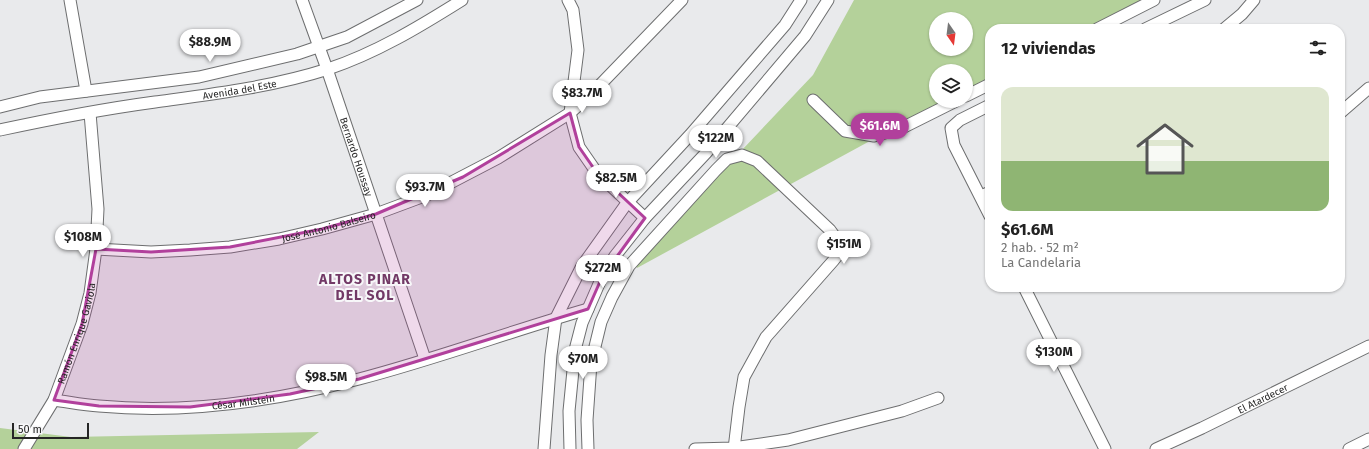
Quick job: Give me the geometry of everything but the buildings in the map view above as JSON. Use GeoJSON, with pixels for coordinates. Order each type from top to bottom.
{"type":"FeatureCollection","features":[{"type":"Feature","properties":{"kind":"street"},"geometry":{"type":"LineString","coordinates":[[70,0],[86,92]]}},
{"type":"Feature","properties":{"kind":"street","name":"Bernardo Houssay"},"geometry":{"type":"LineString","coordinates":[[302,0],[327,69],[425,359]]}},
{"type":"Feature","properties":{"kind":"street","name":"Avenida del Este"},"geometry":{"type":"LineString","coordinates":[[0,107],[40,98],[199,77],[297,54],[347,38],[417,0]]}},
{"type":"Feature","properties":{"kind":"street","name":"Avenida del Este"},"geometry":{"type":"LineString","coordinates":[[0,130],[90,113],[271,84],[327,69],[380,48],[418,28],[462,0]]}},
{"type":"Feature","properties":{"kind":"street"},"geometry":{"type":"LineString","coordinates":[[568,0],[572,10],[578,50],[570,113],[579,147],[597,174],[645,218]]}},
{"type":"Feature","properties":{"kind":"street","name":"José Antonio Balseiro"},"geometry":{"type":"LineString","coordinates":[[96,249],[151,252],[230,246],[279,239],[376,214],[427,194],[498,158],[570,113],[598,87],[682,0]]}},
{"type":"Feature","properties":{"kind":"street"},"geometry":{"type":"LineString","coordinates":[[544,449],[551,355],[556,318],[582,266],[627,203],[690,135],[771,42],[785,25],[801,0]]}},
{"type":"Feature","properties":{"kind":"street"},"geometry":{"type":"LineString","coordinates":[[570,449],[569,411],[575,350],[582,323],[602,277],[615,256],[645,218],[706,153],[805,36],[828,0]]}},
{"type":"Feature","properties":{"kind":"street"},"geometry":{"type":"LineString","coordinates":[[1107,24],[1154,0]]}},
{"type":"Feature","properties":{"kind":"street"},"geometry":{"type":"LineString","coordinates":[[1155,24],[1205,0]]}},
{"type":"Feature","properties":{"kind":"street"},"geometry":{"type":"LineString","coordinates":[[1230,24],[1242,14],[1254,0]]}},
{"type":"Feature","properties":{"kind":"street"},"geometry":{"type":"LineString","coordinates":[[973,92],[985,86]]}},
{"type":"Feature","properties":{"kind":"street"},"geometry":{"type":"LineString","coordinates":[[1345,109],[1369,88]]}},
{"type":"Feature","properties":{"kind":"street"},"geometry":{"type":"LineString","coordinates":[[813,100],[845,131],[874,136],[902,128],[942,108]]}},
{"type":"Feature","properties":{"kind":"street"},"geometry":{"type":"LineString","coordinates":[[985,108],[960,120],[951,128],[954,145],[985,194]]}},
{"type":"Feature","properties":{"kind":"street","name":"Ramón Enrique Gaviola"},"geometry":{"type":"LineString","coordinates":[[24,449],[54,400],[82,324],[90,293],[96,249],[98,209],[90,113]]}},
{"type":"Feature","properties":{"kind":"street"},"geometry":{"type":"LineString","coordinates":[[588,449],[587,420],[591,363],[601,322],[612,297],[629,266],[716,170],[727,159],[742,155],[757,161],[830,230],[838,241],[840,252],[766,337],[744,377],[734,448]]}},
{"type":"Feature","properties":{"kind":"street"},"geometry":{"type":"LineString","coordinates":[[1026,292],[1105,449]]}},
{"type":"Feature","properties":{"kind":"street","name":"César Milstein"},"geometry":{"type":"LineString","coordinates":[[54,400],[99,406],[141,408],[190,407],[235,403],[290,394],[359,379],[588,309]]}},
{"type":"Feature","properties":{"kind":"street","name":"El Atardecer"},"geometry":{"type":"LineString","coordinates":[[1156,449],[1369,346]]}},
{"type":"Feature","properties":{"kind":"street"},"geometry":{"type":"LineString","coordinates":[[695,449],[734,448],[788,440],[902,411],[938,398]]}},
{"type":"Feature","properties":{"kind":"street"},"geometry":{"type":"LineString","coordinates":[[1349,449],[1369,439]]}},
{"type":"Feature","properties":{"kind":"highlighted area"},"geometry":{"type":"Polygon","coordinates":[[[570,113],[579,147],[597,173],[645,218],[602,277],[588,309],[359,379],[290,394],[190,407],[99,406],[54,400],[82,324],[96,249],[151,252],[230,247],[322,229],[376,214],[463,177],[570,113]]]}},
{"type":"Feature","properties":{"kind":"green space"},"geometry":{"type":"Polygon","coordinates":[[[854,0],[1144,0],[1097,24],[985,24],[985,81],[973,87],[973,64],[929,64],[929,108],[932,108],[637,268],[635,263],[813,75],[854,0]]]}},
{"type":"Feature","properties":{"kind":"green space"},"geometry":{"type":"Polygon","coordinates":[[[0,428],[71,437],[319,432],[297,449],[0,449],[0,428]]]}},
{"type":"Feature","properties":{"kind":"district","name":"ALTOS PINAR DEL SOL"},"geometry":{"type":"Point","coordinates":[365,288]}}]}
